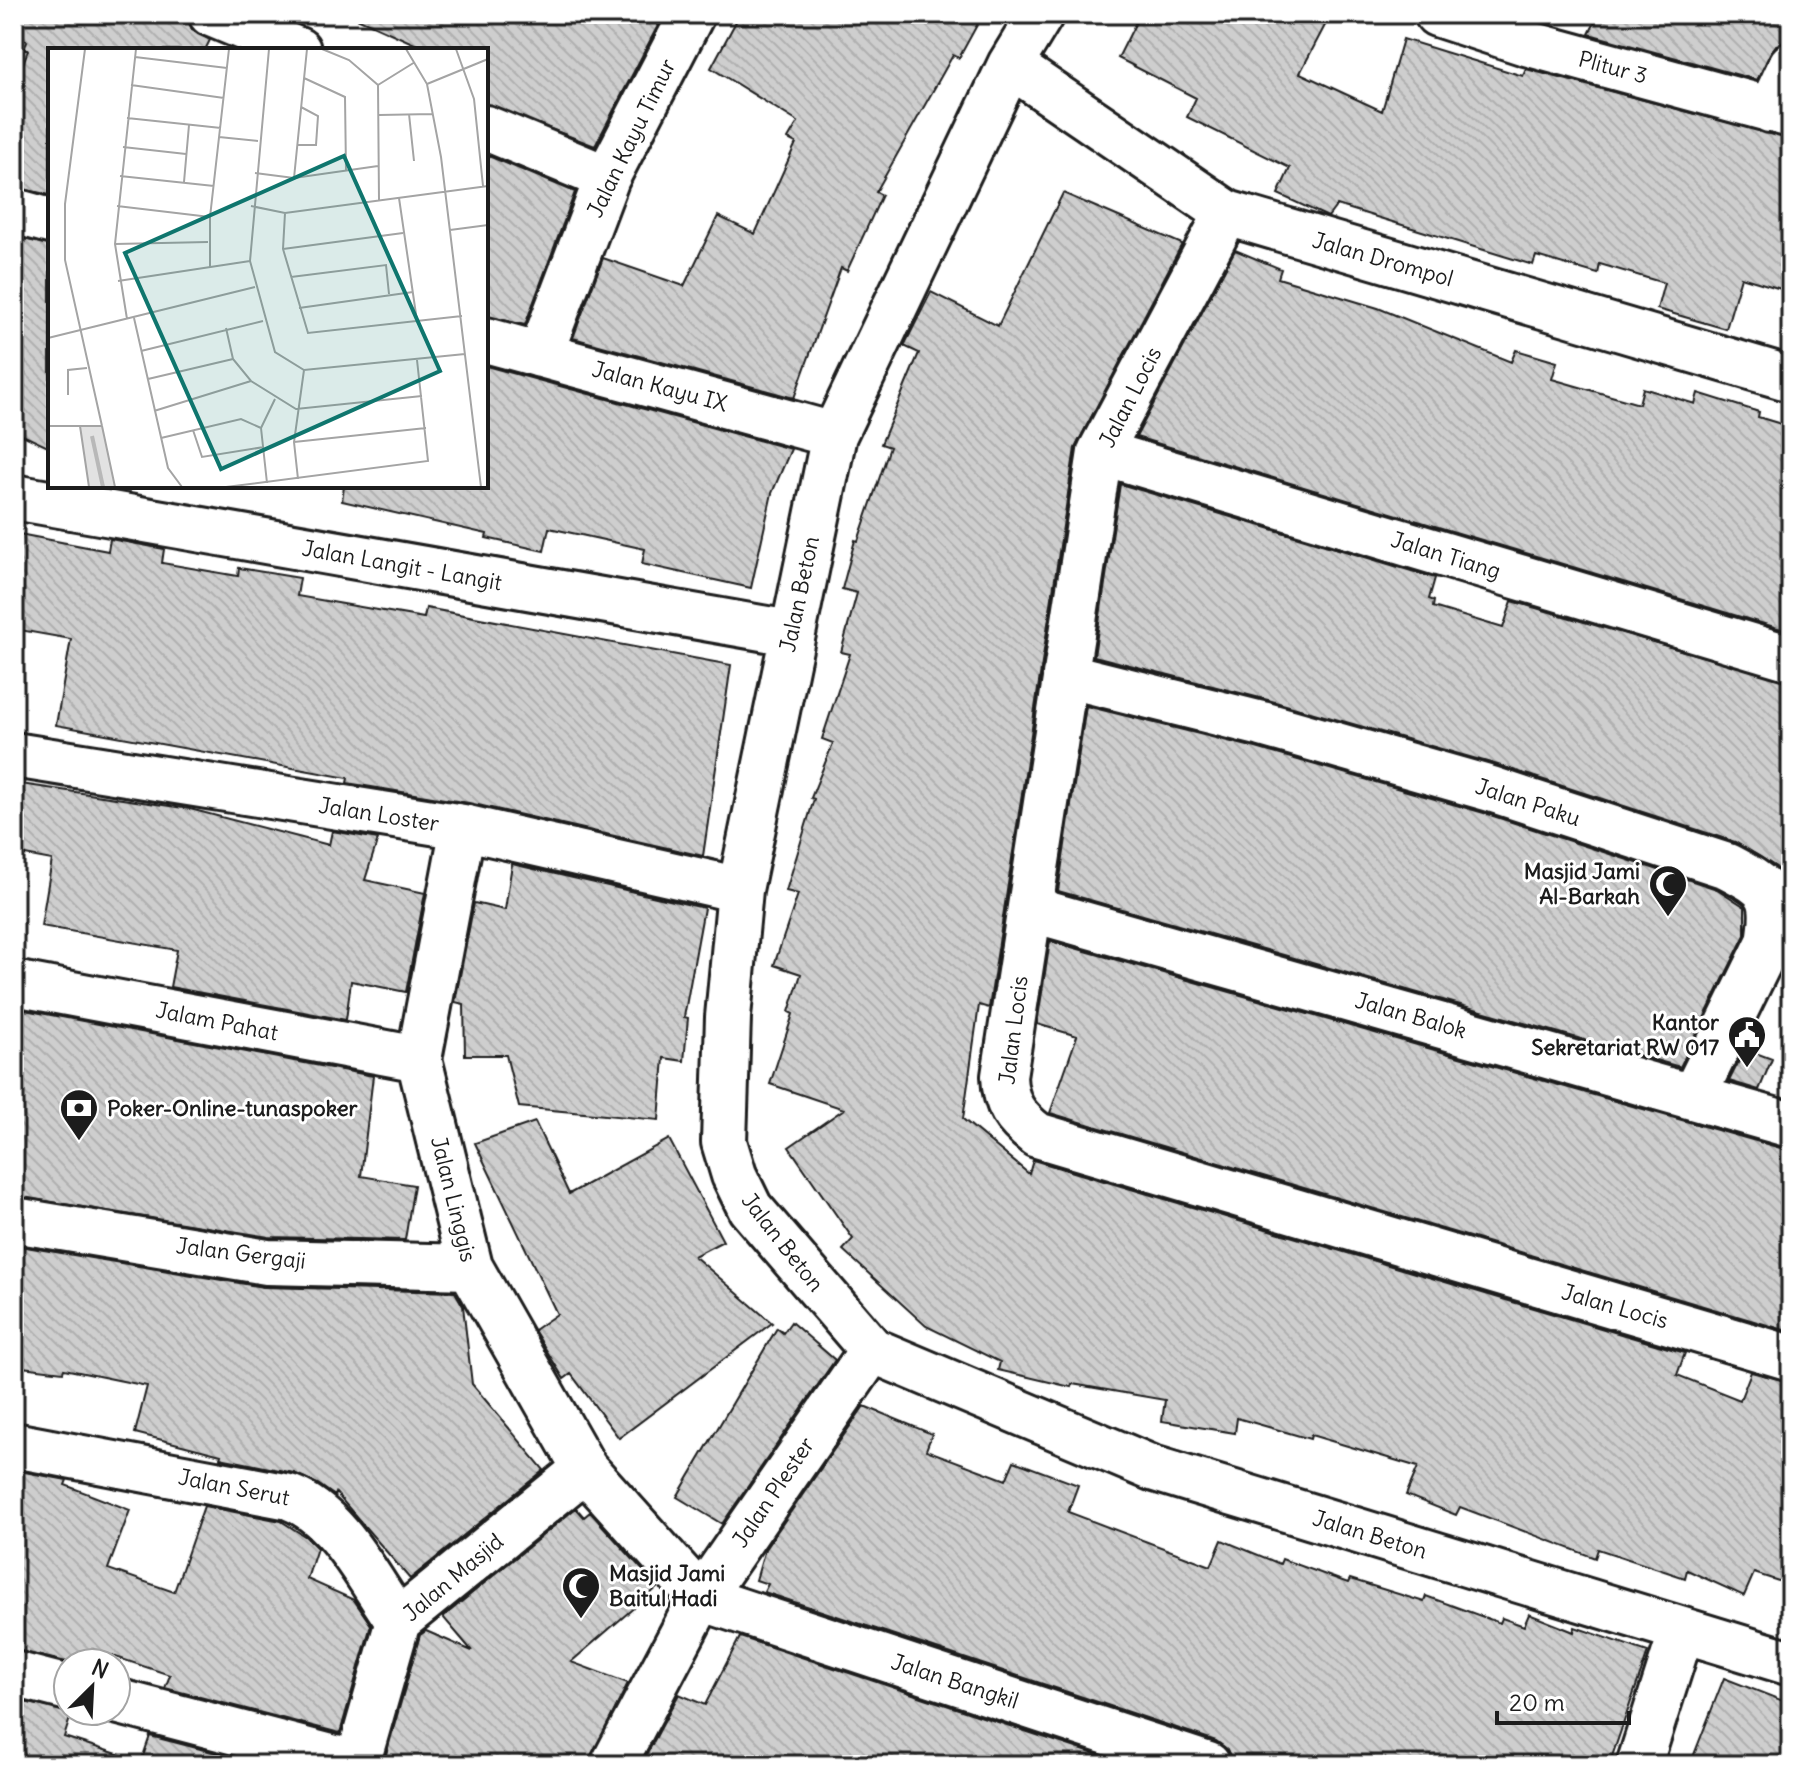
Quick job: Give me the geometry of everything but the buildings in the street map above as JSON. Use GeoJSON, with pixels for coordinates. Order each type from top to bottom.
{"type":"FeatureCollection","features":[{"type":"Feature","properties":{"kind":"street"},"geometry":{"type":"LineString","coordinates":[[211,14],[293,48]]}},
{"type":"Feature","properties":{"kind":"street","name":"Jalan Kayu Timur"},"geometry":{"type":"LineString","coordinates":[[540,355],[607,178],[692,14]]}},
{"type":"Feature","properties":{"kind":"street","name":"Jalan Beton"},"geometry":{"type":"LineString","coordinates":[[1041,14],[1010,65],[834,435],[790,633],[740,890],[728,1017],[724,1142],[734,1175],[750,1208],[872,1350],[1152,1468],[1791,1663]]}},
{"type":"Feature","properties":{"kind":"street","name":"Plitur 3"},"geometry":{"type":"LineString","coordinates":[[1437,14],[1526,43],[1781,112]]}},
{"type":"Feature","properties":{"kind":"street","name":"Jalan Drompol"},"geometry":{"type":"LineString","coordinates":[[1010,65],[1227,213],[1791,379]]}},
{"type":"Feature","properties":{"kind":"street"},"geometry":{"type":"LineString","coordinates":[[1781,112],[1791,65]]}},
{"type":"Feature","properties":{"kind":"street"},"geometry":{"type":"LineString","coordinates":[[488,129],[607,178]]}},
{"type":"Feature","properties":{"kind":"street"},"geometry":{"type":"LineString","coordinates":[[14,211],[48,220]]}},
{"type":"Feature","properties":{"kind":"street","name":"Jalan Locis"},"geometry":{"type":"LineString","coordinates":[[1227,213],[1100,452],[1004,1076],[1005,1094],[1011,1111],[1037,1135],[1791,1358]]}},
{"type":"Feature","properties":{"kind":"street","name":"Jalan Kayu IX"},"geometry":{"type":"LineString","coordinates":[[488,341],[834,435]]}},
{"type":"Feature","properties":{"kind":"street","name":"Jalan Tiang"},"geometry":{"type":"LineString","coordinates":[[1100,452],[1791,658]]}},
{"type":"Feature","properties":{"kind":"street","name":"Jalan Langit - Langit"},"geometry":{"type":"LineString","coordinates":[[14,497],[790,633]]}},
{"type":"Feature","properties":{"kind":"street","name":"Jalan Paku"},"geometry":{"type":"LineString","coordinates":[[1065,675],[1262,724],[1491,789],[1727,866],[1757,882],[1771,896],[1773,915],[1769,942],[1694,1095]]}},
{"type":"Feature","properties":{"kind":"street","name":"Jalan Loster"},"geometry":{"type":"LineString","coordinates":[[14,755],[463,827],[740,890]]}},
{"type":"Feature","properties":{"kind":"street","name":"Jalan Linggis"},"geometry":{"type":"LineString","coordinates":[[463,827],[419,1059],[470,1267],[585,1469],[701,1598]]}},
{"type":"Feature","properties":{"kind":"street","name":"Jalan Balok"},"geometry":{"type":"LineString","coordinates":[[1030,909],[1791,1125]]}},
{"type":"Feature","properties":{"kind":"street","name":"Jalam Pahat"},"geometry":{"type":"LineString","coordinates":[[14,983],[419,1059]]}},
{"type":"Feature","properties":{"kind":"street","name":"Jalan Gergaji"},"geometry":{"type":"LineString","coordinates":[[14,1220],[267,1262],[470,1267]]}},
{"type":"Feature","properties":{"kind":"street","name":"Jalan Plester"},"geometry":{"type":"LineString","coordinates":[[613,1765],[701,1598],[872,1350]]}},
{"type":"Feature","properties":{"kind":"street","name":"Jalan Serut"},"geometry":{"type":"LineString","coordinates":[[14,1445],[289,1497],[306,1503],[324,1517],[398,1621]]}},
{"type":"Feature","properties":{"kind":"street","name":"Jalan Masjid"},"geometry":{"type":"LineString","coordinates":[[357,1764],[398,1621],[585,1469]]}},
{"type":"Feature","properties":{"kind":"street","name":"Jalan Bangkil"},"geometry":{"type":"LineString","coordinates":[[701,1598],[1208,1765]]}},
{"type":"Feature","properties":{"kind":"street"},"geometry":{"type":"LineString","coordinates":[[1639,1765],[1682,1630]]}},
{"type":"Feature","properties":{"kind":"street"},"geometry":{"type":"LineString","coordinates":[[14,1674],[52,1684]]}},
{"type":"Feature","properties":{"kind":"street"},"geometry":{"type":"LineString","coordinates":[[132,1705],[357,1764]]}},
{"type":"Feature","properties":{"kind":"place","name":"Masjid Jami Al-Barkah"},"geometry":{"type":"Point","coordinates":[1668,918]}},
{"type":"Feature","properties":{"kind":"place","name":"Kantor Sekretariat RW 017"},"geometry":{"type":"Point","coordinates":[1747,1069]}},
{"type":"Feature","properties":{"kind":"place","name":"Poker-Online-tunaspoker"},"geometry":{"type":"Point","coordinates":[79,1142]}},
{"type":"Feature","properties":{"kind":"place","name":"Masjid Jami Baitul Hadi"},"geometry":{"type":"Point","coordinates":[581,1620]}}]}
